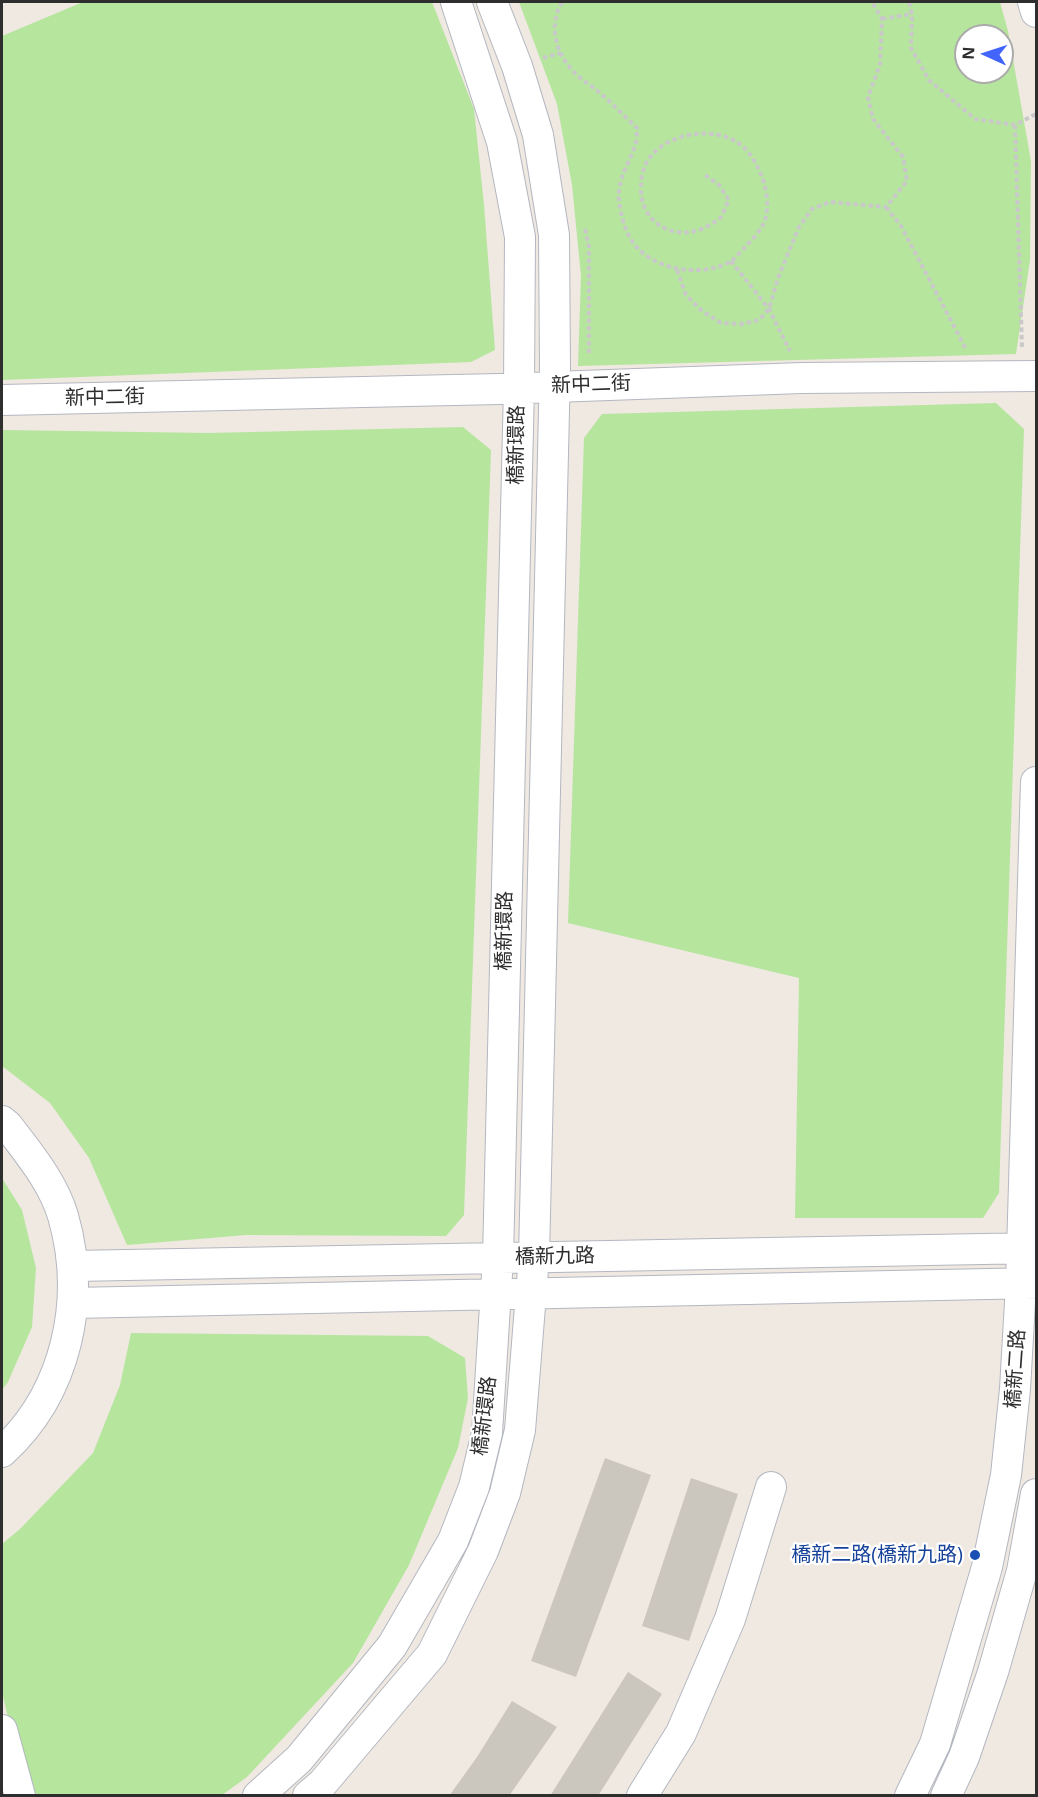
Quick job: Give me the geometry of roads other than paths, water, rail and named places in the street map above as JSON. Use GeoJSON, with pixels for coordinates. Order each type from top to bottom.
{"type":"FeatureCollection","features":[{"type":"Feature","properties":{"kind":"street","name":"橋新環路"},"geometry":{"type":"LineString","coordinates":[[258,1796],[299,1759],[392,1646],[453,1541],[474,1487],[487,1433],[498,1258],[519,387],[520,237],[502,142],[456,2]]}},
{"type":"Feature","properties":{"kind":"street","name":"橋新環路"},"geometry":{"type":"LineString","coordinates":[[322,1792],[432,1654],[483,1551],[505,1493],[520,1430],[534,1257],[555,386],[554,235],[538,135],[517,66],[492,2]]}},
{"type":"Feature","properties":{"kind":"street"},"geometry":{"type":"LineString","coordinates":[[1033,2],[1036,12]]}},
{"type":"Feature","properties":{"kind":"street","name":"新中二街"},"geometry":{"type":"LineString","coordinates":[[2,400],[500,389],[802,378],[1036,376]]}},
{"type":"Feature","properties":{"kind":"street","name":"橋新二路"},"geometry":{"type":"LineString","coordinates":[[910,1796],[935,1744],[987,1567],[1006,1475],[1029,1284],[1036,782]]}},
{"type":"Feature","properties":{"kind":"street"},"geometry":{"type":"LineString","coordinates":[[2,1121],[40,1167],[62,1214],[73,1266],[74,1303],[65,1352],[45,1398],[17,1438],[2,1452]]}},
{"type":"Feature","properties":{"kind":"street","name":"橋新九路"},"geometry":{"type":"LineString","coordinates":[[73,1266],[1029,1248]]}},
{"type":"Feature","properties":{"kind":"street","name":"橋新九路"},"geometry":{"type":"LineString","coordinates":[[74,1303],[1029,1284]]}},
{"type":"Feature","properties":{"kind":"street"},"geometry":{"type":"LineString","coordinates":[[642,1796],[681,1732],[730,1619],[771,1487]]}},
{"type":"Feature","properties":{"kind":"street"},"geometry":{"type":"LineString","coordinates":[[924,1767],[958,1791],[964,1757],[997,1661],[1022,1571],[1036,1494]]}},
{"type":"Feature","properties":{"kind":"street"},"geometry":{"type":"LineString","coordinates":[[2,1730],[20,1796]]}},
{"type":"Feature","properties":{"kind":"street"},"geometry":{"type":"LineString","coordinates":[[299,1759],[322,1792]]}},
{"type":"Feature","properties":{"kind":"place","name":"橋新二路(橋新九路)"},"geometry":{"type":"Point","coordinates":[975,1555]}}]}
